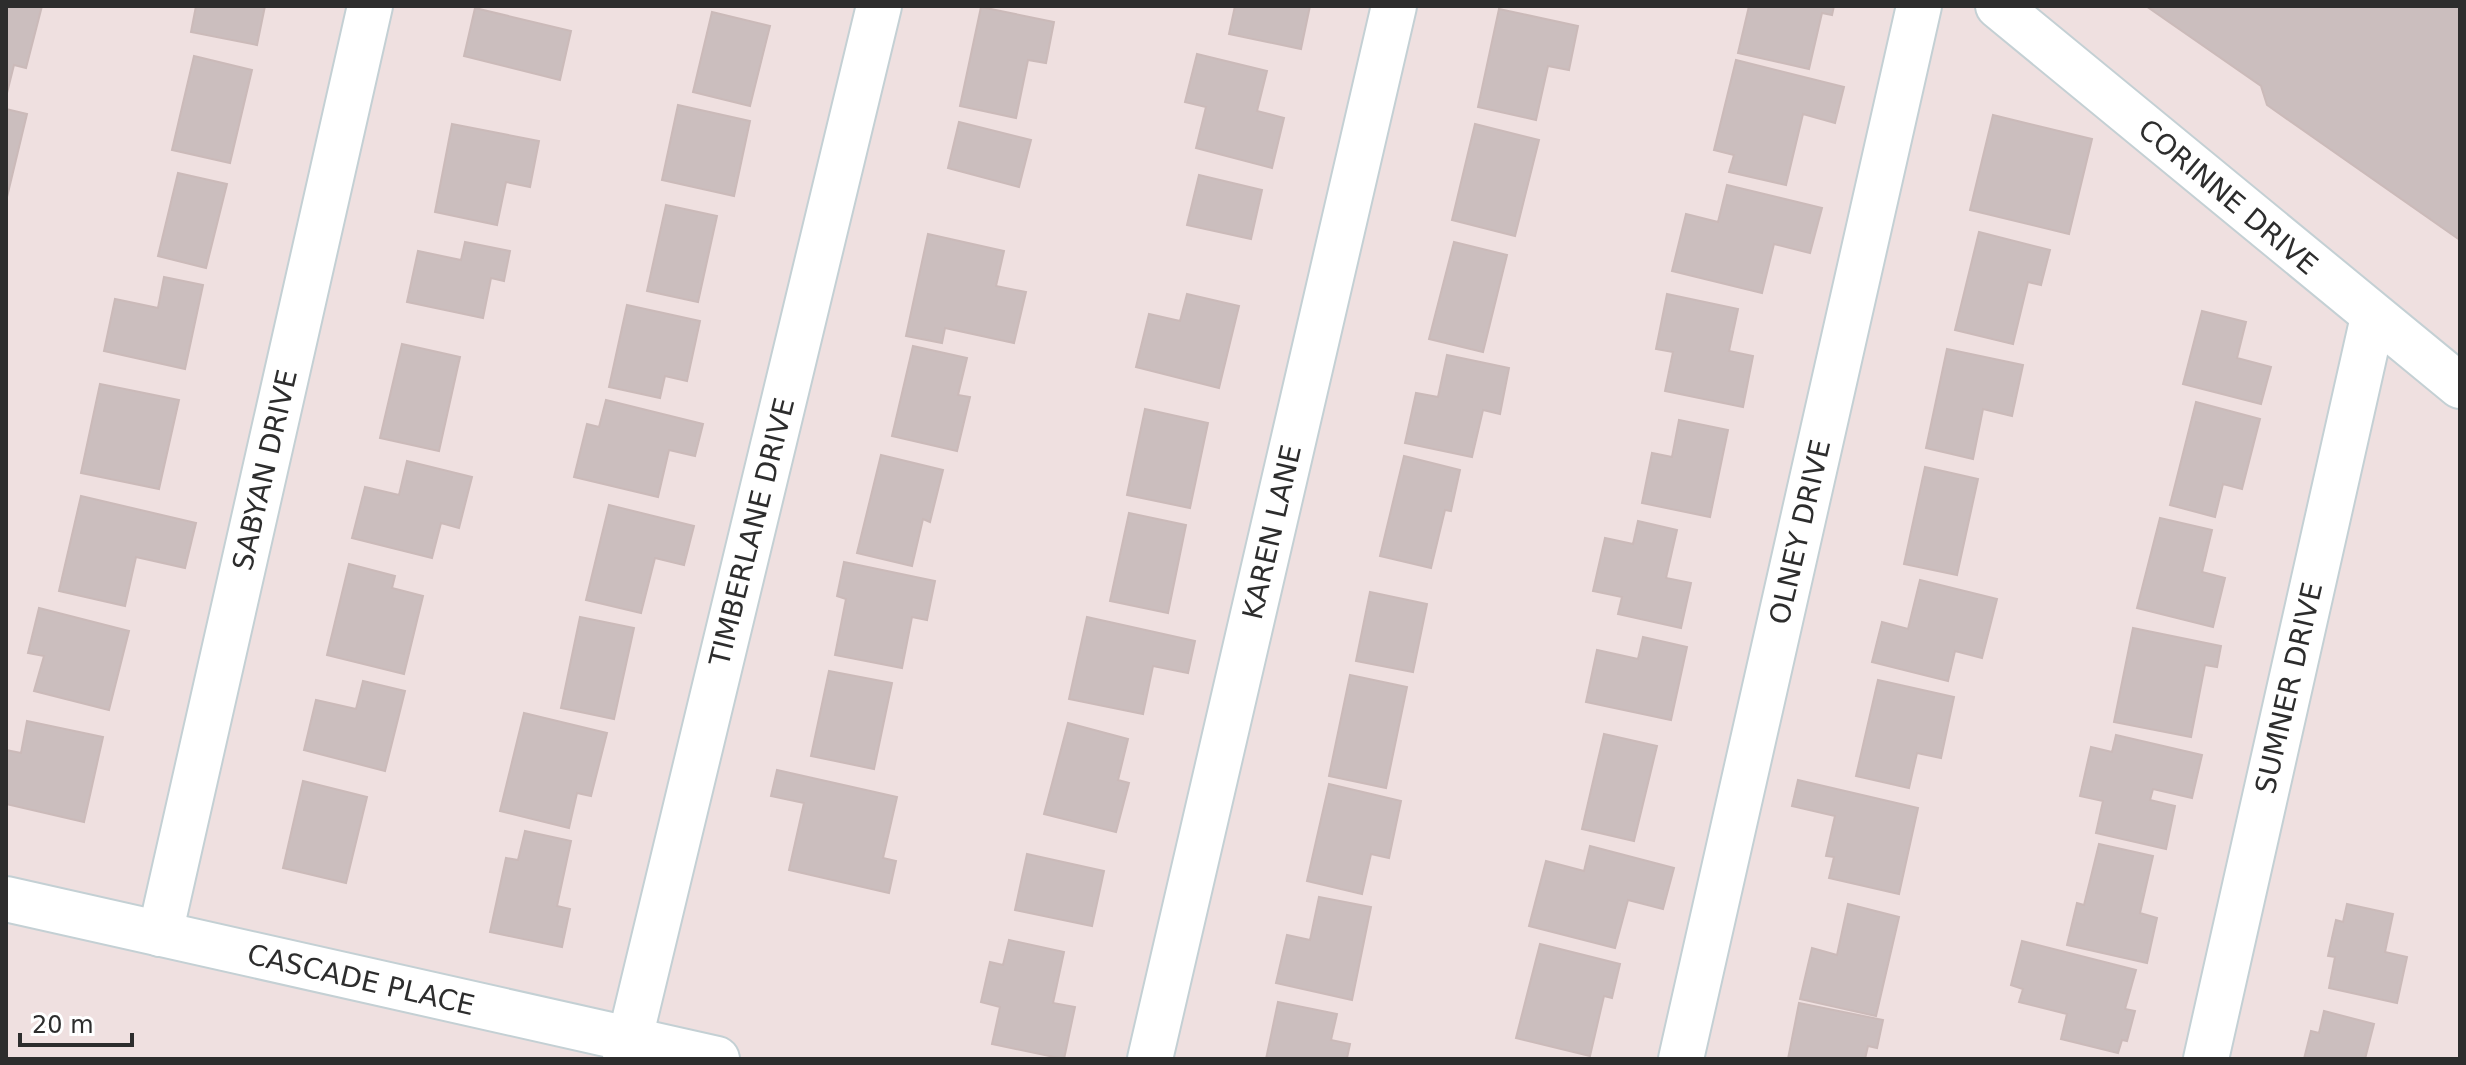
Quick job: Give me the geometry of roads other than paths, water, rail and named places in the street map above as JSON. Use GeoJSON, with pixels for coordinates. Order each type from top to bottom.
{"type":"FeatureCollection","features":[{"type":"Feature","properties":{"kind":"street","name":"SABYAN DRIVE"},"geometry":{"type":"LineString","coordinates":[[160,934],[370,6]]}},
{"type":"Feature","properties":{"kind":"street","name":"TIMBERLANE DRIVE"},"geometry":{"type":"LineString","coordinates":[[627,1050],[879,6]]}},
{"type":"Feature","properties":{"kind":"street","name":"KAREN LANE"},"geometry":{"type":"LineString","coordinates":[[1150,1059],[1394,6]]}},
{"type":"Feature","properties":{"kind":"street","name":"OLNEY DRIVE"},"geometry":{"type":"LineString","coordinates":[[1681,1059],[1919,6]]}},
{"type":"Feature","properties":{"kind":"street","name":"CORINNE DRIVE"},"geometry":{"type":"LineString","coordinates":[[1998,6],[2460,386]]}},
{"type":"Feature","properties":{"kind":"street","name":"SUMNER DRIVE"},"geometry":{"type":"LineString","coordinates":[[2206,1059],[2373,317]]}},
{"type":"Feature","properties":{"kind":"street","name":"CASCADE PLACE"},"geometry":{"type":"LineString","coordinates":[[6,899],[627,1050],[717,1059]]}}]}
